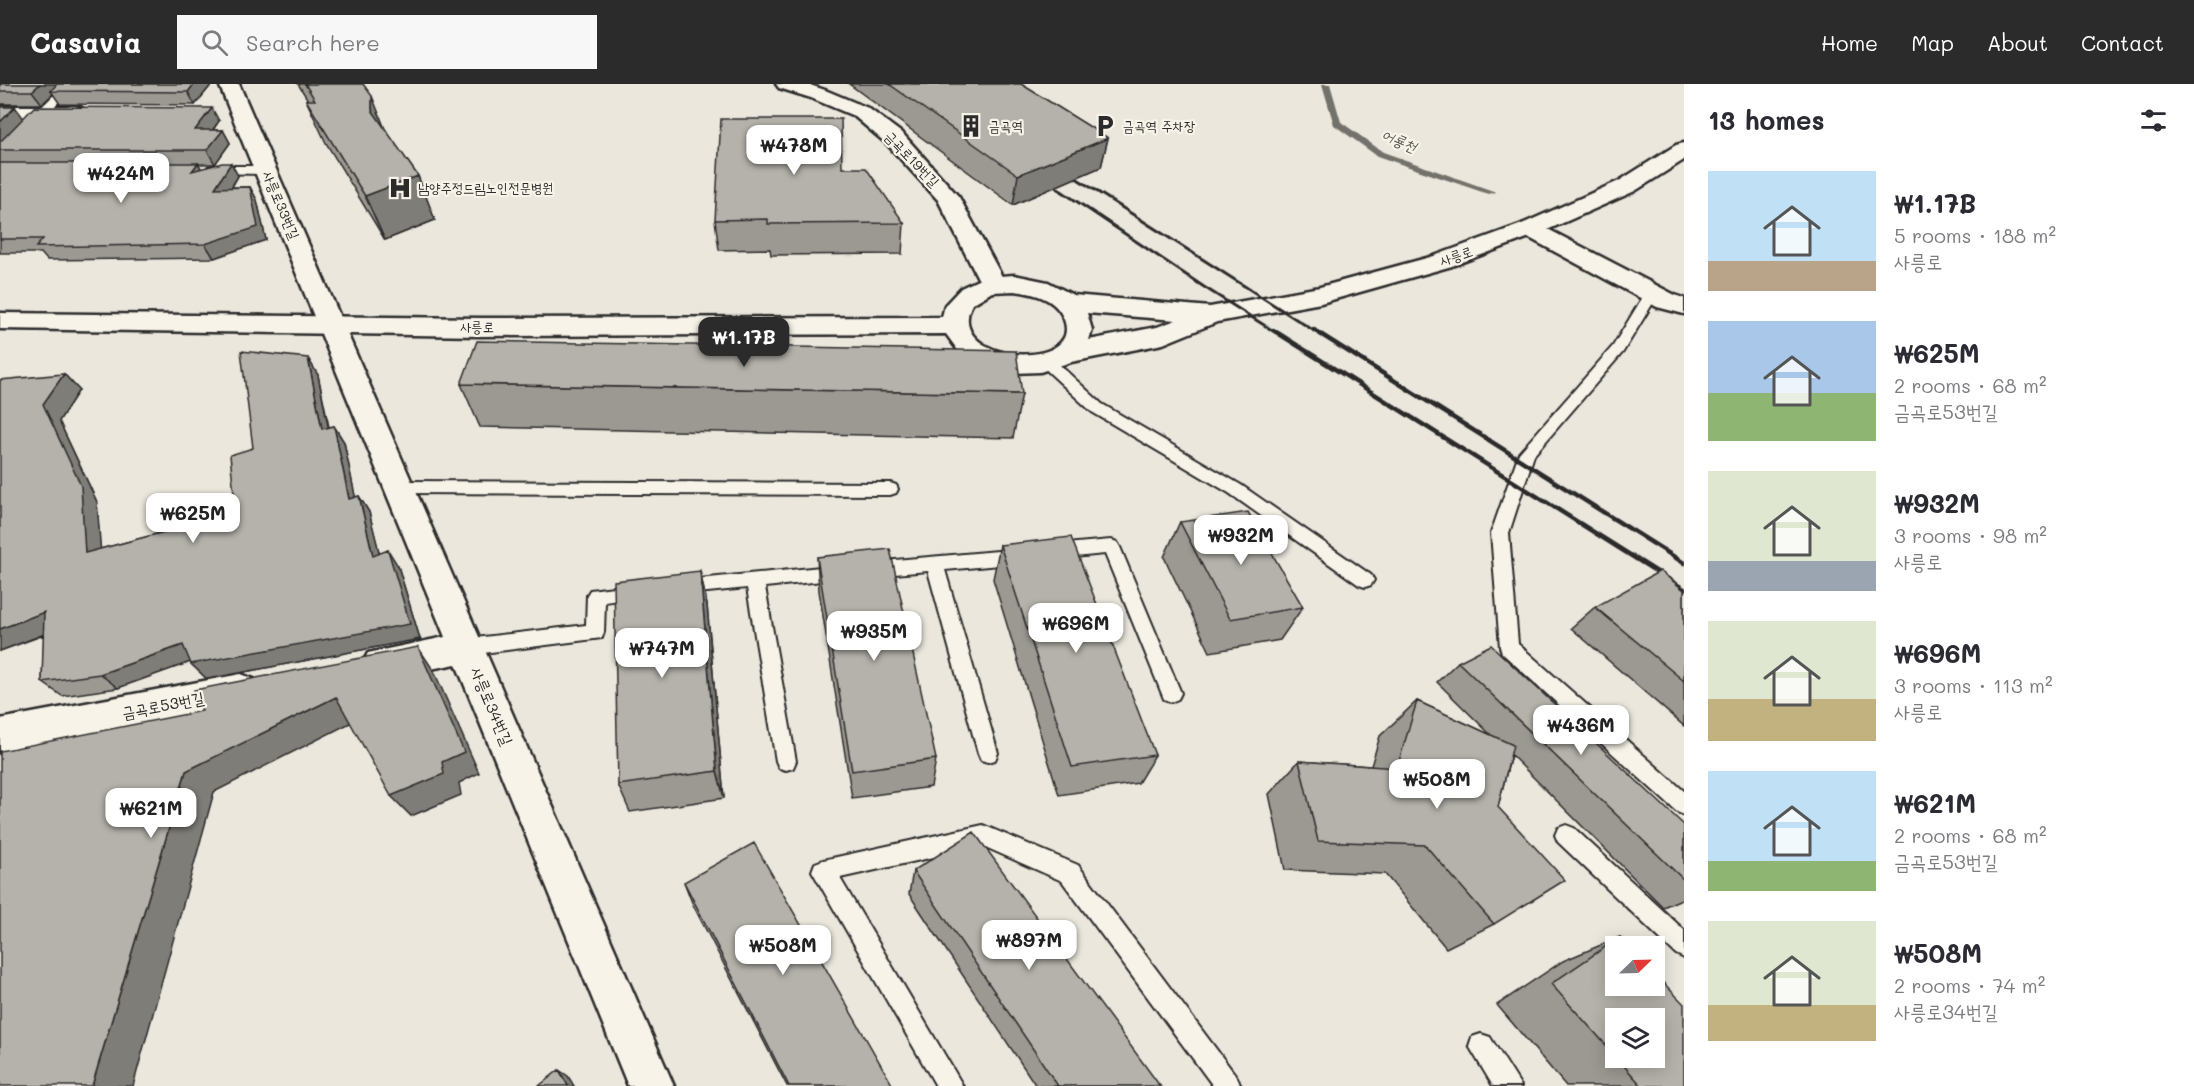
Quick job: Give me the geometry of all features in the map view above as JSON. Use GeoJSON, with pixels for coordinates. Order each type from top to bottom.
{"type":"FeatureCollection","features":[{"type":"Feature","properties":{"kind":"street","name":"사릉로33번길"},"geometry":{"type":"LineString","coordinates":[[229,84],[332,326]]}},
{"type":"Feature","properties":{"kind":"street","name":"금곡로19번길"},"geometry":{"type":"LineString","coordinates":[[786,84],[818,94],[861,112],[895,139],[948,197],[993,284]]}},
{"type":"Feature","properties":{"kind":"street"},"geometry":{"type":"LineString","coordinates":[[0,112],[90,112]]}},
{"type":"Feature","properties":{"kind":"street"},"geometry":{"type":"LineString","coordinates":[[218,113],[242,113]]}},
{"type":"Feature","properties":{"kind":"street","name":"사릉로"},"geometry":{"type":"LineString","coordinates":[[1211,315],[1068,303],[1053,293],[1034,285],[1014,283],[993,284],[975,290],[962,299],[954,311],[954,325],[960,337],[971,348],[987,357],[1006,363],[1027,364],[1163,335],[1211,315],[1321,295],[1443,261],[1530,229],[1627,186],[1684,150]]}},
{"type":"Feature","properties":{"kind":"street"},"geometry":{"type":"LineString","coordinates":[[1530,229],[1666,301],[1684,306]]}},
{"type":"Feature","properties":{"kind":"street"},"geometry":{"type":"LineString","coordinates":[[1055,358],[1076,343],[1080,330],[1078,316],[1068,303]]}},
{"type":"Feature","properties":{"kind":"street","name":"사릉로"},"geometry":{"type":"LineString","coordinates":[[0,321],[332,326],[954,325]]}},
{"type":"Feature","properties":{"kind":"street","name":"사릉로34번길"},"geometry":{"type":"LineString","coordinates":[[332,326],[651,1086]]}},
{"type":"Feature","properties":{"kind":"street"},"geometry":{"type":"LineString","coordinates":[[350,669],[467,647]]}},
{"type":"Feature","properties":{"kind":"street","name":"금곡로53번길"},"geometry":{"type":"LineString","coordinates":[[0,736],[268,685]]}},
{"type":"Feature","properties":{"kind":"lane"},"geometry":{"type":"LineString","coordinates":[[0,155],[72,84]]}},
{"type":"Feature","properties":{"kind":"lane"},"geometry":{"type":"LineString","coordinates":[[196,170],[266,170]]}},
{"type":"Feature","properties":{"kind":"lane"},"geometry":{"type":"LineString","coordinates":[[1652,293],[1618,349],[1527,453],[1500,533],[1509,647],[1684,805]]}},
{"type":"Feature","properties":{"kind":"lane"},"geometry":{"type":"LineString","coordinates":[[1055,358],[1097,408],[1235,489],[1365,580]]}},
{"type":"Feature","properties":{"kind":"lane"},"geometry":{"type":"LineString","coordinates":[[399,487],[890,489]]}},
{"type":"Feature","properties":{"kind":"lane"},"geometry":{"type":"LineString","coordinates":[[467,647],[595,632],[596,595],[1111,547],[1171,693]]}},
{"type":"Feature","properties":{"kind":"lane"},"geometry":{"type":"LineString","coordinates":[[935,564],[988,753]]}},
{"type":"Feature","properties":{"kind":"lane"},"geometry":{"type":"LineString","coordinates":[[755,580],[786,761]]}},
{"type":"Feature","properties":{"kind":"lane"},"geometry":{"type":"LineString","coordinates":[[950,1086],[823,871],[983,835],[1070,873],[1228,1086]]}},
{"type":"Feature","properties":{"kind":"lane"},"geometry":{"type":"LineString","coordinates":[[1566,835],[1684,946]]}},
{"type":"Feature","properties":{"kind":"lane"},"geometry":{"type":"LineString","coordinates":[[1481,1046],[1508,1086]]}},
{"type":"Feature","properties":{"kind":"building"},"geometry":{"type":"Polygon","coordinates":[[[0,84],[40,84],[32,91],[0,91],[0,84]]]}},
{"type":"Feature","properties":{"kind":"building"},"geometry":{"type":"Polygon","coordinates":[[[57,84],[194,84],[188,92],[51,91],[57,84]]]}},
{"type":"Feature","properties":{"kind":"building"},"geometry":{"type":"Polygon","coordinates":[[[305,84],[363,84],[372,96],[372,110],[418,176],[365,196],[306,100],[315,100],[305,84]]]}},
{"type":"Feature","properties":{"kind":"building"},"geometry":{"type":"Polygon","coordinates":[[[889,84],[1021,84],[1108,138],[1018,175],[889,84]]]}},
{"type":"Feature","properties":{"kind":"building"},"geometry":{"type":"Polygon","coordinates":[[[0,107],[15,107],[0,122],[0,107]]]}},
{"type":"Feature","properties":{"kind":"building"},"geometry":{"type":"Polygon","coordinates":[[[34,107],[212,108],[195,130],[223,130],[207,150],[0,150],[0,142],[34,107]]]}},
{"type":"Feature","properties":{"kind":"building"},"geometry":{"type":"Polygon","coordinates":[[[721,119],[841,119],[842,168],[866,168],[904,223],[768,224],[768,219],[715,220],[721,119]]]}},
{"type":"Feature","properties":{"kind":"building"},"geometry":{"type":"Polygon","coordinates":[[[0,163],[198,163],[192,171],[222,163],[231,163],[215,188],[250,187],[258,227],[205,244],[36,247],[43,239],[0,239],[0,163]]]}},
{"type":"Feature","properties":{"kind":"building"},"geometry":{"type":"Polygon","coordinates":[[[477,341],[1016,351],[1022,394],[461,384],[477,341]]]}},
{"type":"Feature","properties":{"kind":"building"},"geometry":{"type":"Polygon","coordinates":[[[241,351],[308,358],[322,429],[334,426],[349,499],[359,496],[373,556],[388,550],[410,624],[191,664],[183,645],[100,674],[42,682],[44,612],[0,629],[0,380],[64,374],[43,404],[81,486],[85,553],[236,513],[230,455],[253,448],[241,351]]]}},
{"type":"Feature","properties":{"kind":"building"},"geometry":{"type":"Polygon","coordinates":[[[1248,512],[1303,607],[1230,619],[1180,522],[1248,512]]]}},
{"type":"Feature","properties":{"kind":"building"},"geometry":{"type":"Polygon","coordinates":[[[1071,537],[1155,755],[1072,767],[1000,545],[1071,537]]]}},
{"type":"Feature","properties":{"kind":"building"},"geometry":{"type":"Polygon","coordinates":[[[890,549],[936,759],[852,771],[817,557],[890,549]]]}},
{"type":"Feature","properties":{"kind":"building"},"geometry":{"type":"Polygon","coordinates":[[[700,571],[717,771],[618,785],[614,581],[700,571]]]}},
{"type":"Feature","properties":{"kind":"building"},"geometry":{"type":"Polygon","coordinates":[[[1660,571],[1684,590],[1684,681],[1595,607],[1660,571]]]}},
{"type":"Feature","properties":{"kind":"building"},"geometry":{"type":"Polygon","coordinates":[[[1491,645],[1684,825],[1684,880],[1458,662],[1491,645]]]}},
{"type":"Feature","properties":{"kind":"building"},"geometry":{"type":"Polygon","coordinates":[[[418,647],[464,752],[442,762],[444,774],[391,796],[336,697],[186,771],[92,1086],[0,1086],[0,751],[202,711],[194,690],[418,647]]]}},
{"type":"Feature","properties":{"kind":"building"},"geometry":{"type":"Polygon","coordinates":[[[1417,701],[1513,745],[1498,807],[1565,880],[1494,924],[1425,845],[1318,841],[1299,761],[1397,768],[1417,701]]]}},
{"type":"Feature","properties":{"kind":"building"},"geometry":{"type":"Polygon","coordinates":[[[974,832],[1160,1086],[1058,1086],[913,871],[974,832]]]}},
{"type":"Feature","properties":{"kind":"building"},"geometry":{"type":"Polygon","coordinates":[[[754,843],[893,1086],[789,1086],[684,882],[754,843]]]}},
{"type":"Feature","properties":{"kind":"building"},"geometry":{"type":"Polygon","coordinates":[[[1605,947],[1605,996],[1665,996],[1665,984],[1684,1004],[1684,1086],[1642,1086],[1626,1068],[1665,1068],[1665,1008],[1605,1008],[1605,1044],[1551,984],[1605,947]]]}},
{"type":"Feature","properties":{"kind":"building"},"geometry":{"type":"Polygon","coordinates":[[[559,1070],[568,1086],[539,1086],[559,1070]]]}},
{"type":"Feature","properties":{"kind":"waterway","name":"어룡천"},"geometry":{"type":"LineString","coordinates":[[1326,84],[1337,123],[1380,154],[1491,192]]}},
{"type":"Feature","properties":{"kind":"railway"},"geometry":{"type":"LineString","coordinates":[[1062,169],[1316,332]]}},
{"type":"Feature","properties":{"kind":"railway"},"geometry":{"type":"LineString","coordinates":[[1042,178],[1275,332]]}},
{"type":"Feature","properties":{"kind":"railway"},"geometry":{"type":"LineString","coordinates":[[1273,330],[1684,589]]}},
{"type":"Feature","properties":{"kind":"railway"},"geometry":{"type":"LineString","coordinates":[[1314,330],[1684,563]]}},
{"type":"Feature","properties":{"kind":"place","name":"금곡역"},"geometry":{"type":"Point","coordinates":[971,126]}},
{"type":"Feature","properties":{"kind":"place","name":"금곡역 주차장"},"geometry":{"type":"Point","coordinates":[1105,126]}},
{"type":"Feature","properties":{"kind":"place","name":"남양주정드림노인전문병원"},"geometry":{"type":"Point","coordinates":[400,188]}}]}
